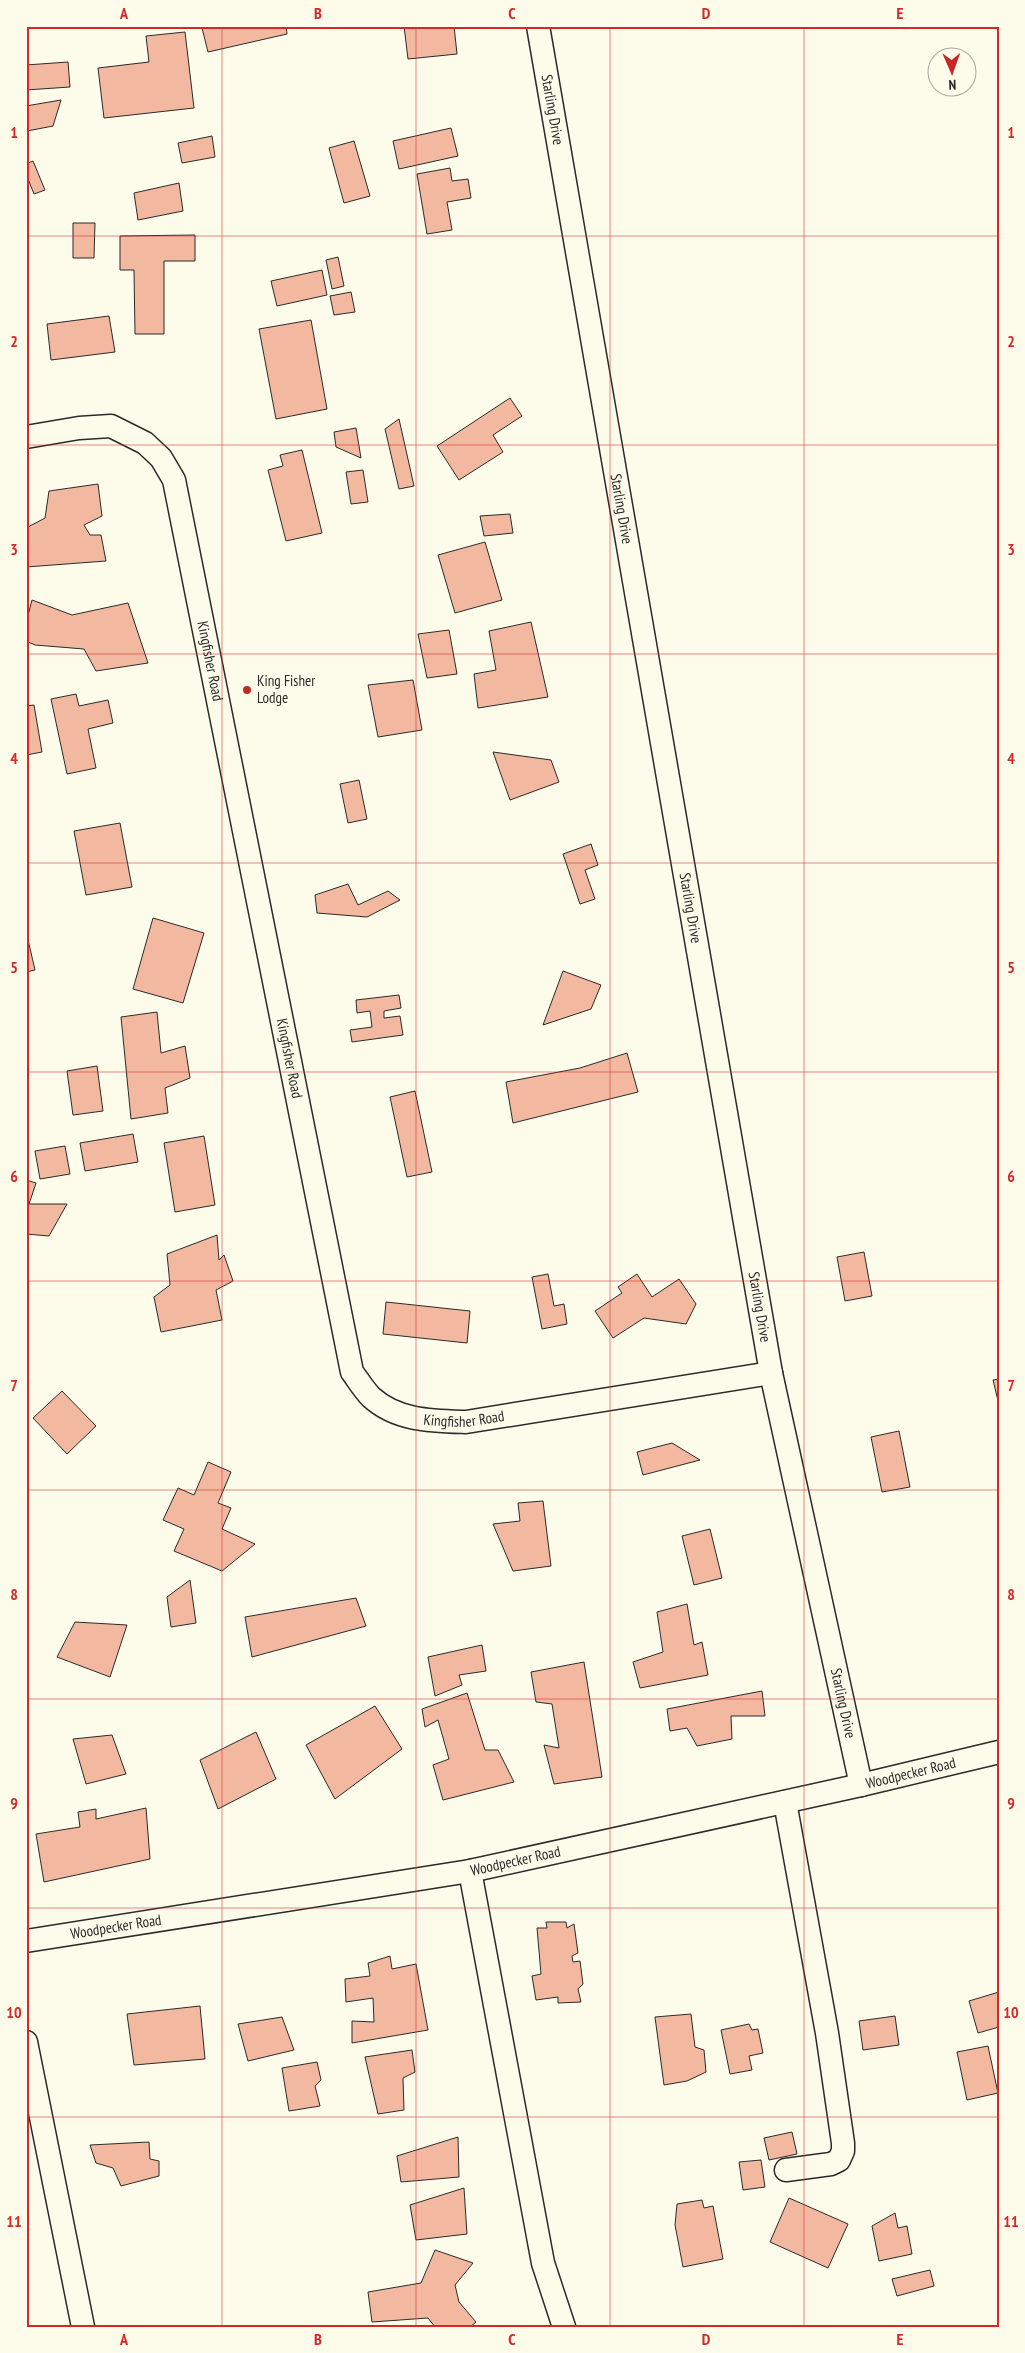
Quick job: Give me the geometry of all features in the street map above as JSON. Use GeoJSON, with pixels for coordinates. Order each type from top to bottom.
{"type":"FeatureCollection","features":[{"type":"Feature","properties":{"kind":"street","name":"Starling Drive"},"geometry":{"type":"LineString","coordinates":[[538,26],[771,1373],[861,1785]]}},
{"type":"Feature","properties":{"kind":"street","name":"Kingfisher Road"},"geometry":{"type":"LineString","coordinates":[[26,437],[80,428],[111,426],[145,443],[161,458],[174,480],[352,1372],[371,1396],[395,1412],[427,1421],[466,1422],[771,1373]]}},
{"type":"Feature","properties":{"kind":"street","name":"Woodpecker Road"},"geometry":{"type":"LineString","coordinates":[[26,1941],[470,1871],[861,1785],[999,1752]]}},
{"type":"Feature","properties":{"kind":"street"},"geometry":{"type":"LineString","coordinates":[[785,1802],[827,2033],[843,2143],[843,2151],[839,2160],[831,2164],[786,2170]]}},
{"type":"Feature","properties":{"kind":"street"},"geometry":{"type":"LineString","coordinates":[[470,1871],[543,2263],[564,2327]]}},
{"type":"Feature","properties":{"kind":"street"},"geometry":{"type":"LineString","coordinates":[[26,2042],[83,2327]]}},
{"type":"Feature","properties":{"kind":"building"},"geometry":{"type":"Polygon","coordinates":[[[209,26],[286,26],[287,34],[208,52],[202,28],[209,26]]]}},
{"type":"Feature","properties":{"kind":"building"},"geometry":{"type":"Polygon","coordinates":[[[404,26],[454,26],[457,54],[408,59],[404,26]]]}},
{"type":"Feature","properties":{"kind":"building"},"geometry":{"type":"Polygon","coordinates":[[[185,32],[194,108],[104,118],[98,68],[149,62],[146,36],[185,32]]]}},
{"type":"Feature","properties":{"kind":"building"},"geometry":{"type":"Polygon","coordinates":[[[68,62],[70,87],[26,90],[26,65],[68,62]]]}},
{"type":"Feature","properties":{"kind":"building"},"geometry":{"type":"Polygon","coordinates":[[[61,100],[53,126],[27,131],[26,106],[61,100]]]}},
{"type":"Feature","properties":{"kind":"building"},"geometry":{"type":"Polygon","coordinates":[[[451,128],[458,156],[399,169],[393,141],[451,128]]]}},
{"type":"Feature","properties":{"kind":"building"},"geometry":{"type":"Polygon","coordinates":[[[212,136],[215,157],[182,163],[178,143],[212,136]]]}},
{"type":"Feature","properties":{"kind":"building"},"geometry":{"type":"Polygon","coordinates":[[[354,141],[370,196],[344,203],[329,148],[354,141]]]}},
{"type":"Feature","properties":{"kind":"building"},"geometry":{"type":"Polygon","coordinates":[[[33,161],[45,190],[34,194],[26,174],[26,164],[33,161]]]}},
{"type":"Feature","properties":{"kind":"building"},"geometry":{"type":"Polygon","coordinates":[[[450,168],[452,181],[468,179],[471,198],[447,202],[452,230],[427,234],[417,174],[450,168]]]}},
{"type":"Feature","properties":{"kind":"building"},"geometry":{"type":"Polygon","coordinates":[[[179,183],[183,211],[138,220],[134,193],[179,183]]]}},
{"type":"Feature","properties":{"kind":"building"},"geometry":{"type":"Polygon","coordinates":[[[73,223],[95,223],[94,258],[73,258],[73,223]]]}},
{"type":"Feature","properties":{"kind":"building"},"geometry":{"type":"Polygon","coordinates":[[[195,235],[195,261],[164,261],[164,334],[135,334],[134,270],[120,270],[120,236],[195,235]]]}},
{"type":"Feature","properties":{"kind":"building"},"geometry":{"type":"Polygon","coordinates":[[[338,257],[344,286],[332,289],[326,260],[338,257]]]}},
{"type":"Feature","properties":{"kind":"building"},"geometry":{"type":"Polygon","coordinates":[[[322,270],[327,295],[277,306],[271,281],[322,270]]]}},
{"type":"Feature","properties":{"kind":"building"},"geometry":{"type":"Polygon","coordinates":[[[351,292],[355,312],[334,315],[330,296],[351,292]]]}},
{"type":"Feature","properties":{"kind":"building"},"geometry":{"type":"Polygon","coordinates":[[[109,316],[115,352],[51,360],[47,324],[109,316]]]}},
{"type":"Feature","properties":{"kind":"building"},"geometry":{"type":"Polygon","coordinates":[[[311,320],[327,409],[276,419],[259,329],[311,320]]]}},
{"type":"Feature","properties":{"kind":"building"},"geometry":{"type":"Polygon","coordinates":[[[510,398],[522,416],[493,435],[503,452],[459,480],[437,446],[510,398]]]}},
{"type":"Feature","properties":{"kind":"building"},"geometry":{"type":"Polygon","coordinates":[[[399,419],[414,486],[399,489],[385,429],[399,419]]]}},
{"type":"Feature","properties":{"kind":"building"},"geometry":{"type":"Polygon","coordinates":[[[356,428],[361,458],[336,447],[334,432],[356,428]]]}},
{"type":"Feature","properties":{"kind":"building"},"geometry":{"type":"Polygon","coordinates":[[[302,450],[322,533],[286,541],[268,470],[283,466],[280,455],[302,450]]]}},
{"type":"Feature","properties":{"kind":"building"},"geometry":{"type":"Polygon","coordinates":[[[363,470],[368,502],[351,504],[346,472],[363,470]]]}},
{"type":"Feature","properties":{"kind":"building"},"geometry":{"type":"Polygon","coordinates":[[[98,484],[102,516],[84,525],[90,535],[101,535],[106,561],[26,567],[26,528],[45,518],[49,491],[98,484]]]}},
{"type":"Feature","properties":{"kind":"building"},"geometry":{"type":"Polygon","coordinates":[[[510,514],[513,533],[484,536],[480,516],[510,514]]]}},
{"type":"Feature","properties":{"kind":"building"},"geometry":{"type":"Polygon","coordinates":[[[485,542],[502,600],[455,613],[438,555],[485,542]]]}},
{"type":"Feature","properties":{"kind":"building"},"geometry":{"type":"Polygon","coordinates":[[[32,600],[72,615],[128,603],[148,663],[96,671],[84,649],[35,645],[26,641],[26,623],[32,600]]]}},
{"type":"Feature","properties":{"kind":"building"},"geometry":{"type":"Polygon","coordinates":[[[531,622],[548,697],[478,708],[474,674],[496,670],[489,631],[531,622]]]}},
{"type":"Feature","properties":{"kind":"building"},"geometry":{"type":"Polygon","coordinates":[[[449,630],[457,674],[427,678],[418,634],[449,630]]]}},
{"type":"Feature","properties":{"kind":"building"},"geometry":{"type":"Polygon","coordinates":[[[413,680],[422,730],[378,737],[368,685],[413,680]]]}},
{"type":"Feature","properties":{"kind":"building"},"geometry":{"type":"Polygon","coordinates":[[[76,694],[79,706],[108,700],[113,723],[88,729],[96,768],[67,774],[51,699],[76,694]]]}},
{"type":"Feature","properties":{"kind":"building"},"geometry":{"type":"Polygon","coordinates":[[[34,705],[42,752],[26,755],[26,706],[34,705]]]}},
{"type":"Feature","properties":{"kind":"building"},"geometry":{"type":"Polygon","coordinates":[[[493,752],[551,760],[559,782],[510,800],[493,752]]]}},
{"type":"Feature","properties":{"kind":"building"},"geometry":{"type":"Polygon","coordinates":[[[359,780],[367,819],[348,823],[340,784],[359,780]]]}},
{"type":"Feature","properties":{"kind":"building"},"geometry":{"type":"Polygon","coordinates":[[[120,823],[132,887],[86,895],[74,831],[120,823]]]}},
{"type":"Feature","properties":{"kind":"building"},"geometry":{"type":"Polygon","coordinates":[[[591,844],[598,865],[585,870],[595,899],[580,904],[563,854],[591,844]]]}},
{"type":"Feature","properties":{"kind":"building"},"geometry":{"type":"Polygon","coordinates":[[[348,884],[358,905],[388,891],[400,900],[367,917],[317,913],[315,895],[348,884]]]}},
{"type":"Feature","properties":{"kind":"building"},"geometry":{"type":"Polygon","coordinates":[[[153,918],[204,933],[183,1003],[133,989],[153,918]]]}},
{"type":"Feature","properties":{"kind":"building"},"geometry":{"type":"Polygon","coordinates":[[[26,931],[35,970],[26,972],[26,931]]]}},
{"type":"Feature","properties":{"kind":"building"},"geometry":{"type":"Polygon","coordinates":[[[563,971],[601,985],[591,1009],[543,1025],[563,971]]]}},
{"type":"Feature","properties":{"kind":"building"},"geometry":{"type":"Polygon","coordinates":[[[399,995],[401,1008],[384,1011],[384,1018],[400,1016],[403,1035],[352,1042],[350,1030],[372,1027],[370,1011],[357,1013],[356,1000],[399,995]]]}},
{"type":"Feature","properties":{"kind":"building"},"geometry":{"type":"Polygon","coordinates":[[[157,1012],[161,1053],[185,1046],[190,1078],[165,1088],[168,1113],[131,1119],[121,1017],[157,1012]]]}},
{"type":"Feature","properties":{"kind":"building"},"geometry":{"type":"Polygon","coordinates":[[[627,1053],[638,1092],[513,1123],[506,1082],[580,1068],[627,1053]]]}},
{"type":"Feature","properties":{"kind":"building"},"geometry":{"type":"Polygon","coordinates":[[[97,1066],[103,1111],[73,1115],[67,1071],[97,1066]]]}},
{"type":"Feature","properties":{"kind":"building"},"geometry":{"type":"Polygon","coordinates":[[[415,1091],[432,1172],[407,1177],[390,1097],[415,1091]]]}},
{"type":"Feature","properties":{"kind":"building"},"geometry":{"type":"Polygon","coordinates":[[[133,1134],[138,1162],[85,1171],[80,1143],[133,1134]]]}},
{"type":"Feature","properties":{"kind":"building"},"geometry":{"type":"Polygon","coordinates":[[[204,1136],[215,1205],[175,1212],[164,1143],[204,1136]]]}},
{"type":"Feature","properties":{"kind":"building"},"geometry":{"type":"Polygon","coordinates":[[[65,1146],[70,1174],[40,1179],[35,1151],[65,1146]]]}},
{"type":"Feature","properties":{"kind":"building"},"geometry":{"type":"Polygon","coordinates":[[[26,1180],[36,1183],[29,1204],[67,1204],[49,1236],[26,1234],[26,1180]]]}},
{"type":"Feature","properties":{"kind":"building"},"geometry":{"type":"Polygon","coordinates":[[[217,1235],[219,1260],[224,1255],[233,1281],[216,1290],[222,1320],[161,1332],[154,1297],[170,1285],[167,1254],[217,1235]]]}},
{"type":"Feature","properties":{"kind":"building"},"geometry":{"type":"Polygon","coordinates":[[[864,1252],[872,1296],[845,1301],[837,1257],[864,1252]]]}},
{"type":"Feature","properties":{"kind":"building"},"geometry":{"type":"Polygon","coordinates":[[[548,1274],[554,1306],[564,1304],[567,1324],[542,1329],[532,1277],[548,1274]]]}},
{"type":"Feature","properties":{"kind":"building"},"geometry":{"type":"Polygon","coordinates":[[[637,1274],[652,1297],[679,1279],[696,1304],[686,1324],[644,1318],[613,1338],[595,1311],[622,1293],[618,1287],[637,1274]]]}},
{"type":"Feature","properties":{"kind":"building"},"geometry":{"type":"Polygon","coordinates":[[[386,1302],[470,1311],[467,1343],[383,1334],[386,1302]]]}},
{"type":"Feature","properties":{"kind":"building"},"geometry":{"type":"Polygon","coordinates":[[[999,1379],[999,1405],[993,1380],[999,1379]]]}},
{"type":"Feature","properties":{"kind":"building"},"geometry":{"type":"Polygon","coordinates":[[[62,1391],[96,1426],[67,1454],[33,1418],[62,1391]]]}},
{"type":"Feature","properties":{"kind":"building"},"geometry":{"type":"Polygon","coordinates":[[[899,1431],[910,1487],[882,1492],[871,1437],[899,1431]]]}},
{"type":"Feature","properties":{"kind":"building"},"geometry":{"type":"Polygon","coordinates":[[[672,1443],[700,1460],[643,1475],[637,1452],[672,1443]]]}},
{"type":"Feature","properties":{"kind":"building"},"geometry":{"type":"Polygon","coordinates":[[[208,1462],[231,1472],[218,1503],[231,1508],[222,1529],[255,1544],[222,1571],[174,1551],[184,1529],[163,1520],[178,1488],[194,1495],[208,1462]]]}},
{"type":"Feature","properties":{"kind":"building"},"geometry":{"type":"Polygon","coordinates":[[[543,1501],[551,1566],[513,1571],[493,1524],[520,1521],[518,1503],[543,1501]]]}},
{"type":"Feature","properties":{"kind":"building"},"geometry":{"type":"Polygon","coordinates":[[[710,1529],[722,1578],[694,1585],[682,1536],[710,1529]]]}},
{"type":"Feature","properties":{"kind":"building"},"geometry":{"type":"Polygon","coordinates":[[[190,1580],[196,1623],[171,1627],[167,1597],[190,1580]]]}},
{"type":"Feature","properties":{"kind":"building"},"geometry":{"type":"Polygon","coordinates":[[[356,1598],[366,1626],[252,1657],[245,1617],[356,1598]]]}},
{"type":"Feature","properties":{"kind":"building"},"geometry":{"type":"Polygon","coordinates":[[[687,1604],[694,1645],[702,1642],[708,1675],[640,1688],[633,1662],[663,1652],[657,1612],[687,1604]]]}},
{"type":"Feature","properties":{"kind":"building"},"geometry":{"type":"Polygon","coordinates":[[[75,1622],[127,1625],[110,1677],[57,1657],[75,1622]]]}},
{"type":"Feature","properties":{"kind":"building"},"geometry":{"type":"Polygon","coordinates":[[[482,1645],[486,1671],[459,1675],[462,1685],[435,1696],[428,1657],[482,1645]]]}},
{"type":"Feature","properties":{"kind":"building"},"geometry":{"type":"Polygon","coordinates":[[[584,1662],[602,1777],[554,1784],[544,1745],[559,1748],[552,1704],[536,1702],[531,1672],[584,1662]]]}},
{"type":"Feature","properties":{"kind":"building"},"geometry":{"type":"Polygon","coordinates":[[[762,1691],[765,1716],[731,1716],[732,1739],[697,1746],[687,1728],[670,1731],[667,1709],[762,1691]]]}},
{"type":"Feature","properties":{"kind":"building"},"geometry":{"type":"Polygon","coordinates":[[[467,1693],[485,1750],[498,1750],[514,1782],[443,1800],[433,1765],[449,1759],[438,1720],[425,1727],[422,1709],[467,1693]]]}},
{"type":"Feature","properties":{"kind":"building"},"geometry":{"type":"Polygon","coordinates":[[[375,1706],[402,1749],[335,1799],[306,1745],[375,1706]]]}},
{"type":"Feature","properties":{"kind":"building"},"geometry":{"type":"Polygon","coordinates":[[[256,1732],[276,1779],[218,1809],[200,1760],[256,1732]]]}},
{"type":"Feature","properties":{"kind":"building"},"geometry":{"type":"Polygon","coordinates":[[[112,1735],[126,1774],[86,1784],[73,1739],[112,1735]]]}},
{"type":"Feature","properties":{"kind":"building"},"geometry":{"type":"Polygon","coordinates":[[[146,1808],[150,1859],[44,1882],[36,1834],[80,1827],[78,1812],[96,1809],[96,1819],[146,1808]]]}},
{"type":"Feature","properties":{"kind":"building"},"geometry":{"type":"Polygon","coordinates":[[[546,1922],[566,1922],[567,1928],[574,1924],[578,1953],[572,1956],[573,1962],[580,1961],[583,1984],[578,1989],[581,2002],[558,2003],[558,1997],[536,2000],[532,1976],[541,1974],[537,1928],[547,1928],[546,1922]]]}},
{"type":"Feature","properties":{"kind":"building"},"geometry":{"type":"Polygon","coordinates":[[[390,1956],[392,1969],[416,1964],[428,2030],[352,2043],[352,2021],[374,2022],[373,1998],[346,2002],[345,1979],[370,1976],[368,1963],[390,1956]]]}},
{"type":"Feature","properties":{"kind":"building"},"geometry":{"type":"Polygon","coordinates":[[[999,1992],[999,2027],[978,2033],[969,2001],[999,1992]]]}},
{"type":"Feature","properties":{"kind":"building"},"geometry":{"type":"Polygon","coordinates":[[[200,2006],[205,2059],[134,2065],[127,2014],[200,2006]]]}},
{"type":"Feature","properties":{"kind":"building"},"geometry":{"type":"Polygon","coordinates":[[[691,2014],[695,2047],[704,2050],[706,2072],[687,2081],[664,2085],[655,2017],[691,2014]]]}},
{"type":"Feature","properties":{"kind":"building"},"geometry":{"type":"Polygon","coordinates":[[[895,2016],[899,2045],[863,2050],[859,2021],[895,2016]]]}},
{"type":"Feature","properties":{"kind":"building"},"geometry":{"type":"Polygon","coordinates":[[[282,2017],[294,2050],[248,2061],[238,2024],[282,2017]]]}},
{"type":"Feature","properties":{"kind":"building"},"geometry":{"type":"Polygon","coordinates":[[[749,2024],[752,2030],[758,2029],[763,2053],[749,2056],[752,2070],[730,2074],[721,2030],[749,2024]]]}},
{"type":"Feature","properties":{"kind":"building"},"geometry":{"type":"Polygon","coordinates":[[[988,2046],[998,2093],[967,2100],[957,2052],[988,2046]]]}},
{"type":"Feature","properties":{"kind":"building"},"geometry":{"type":"Polygon","coordinates":[[[412,2050],[415,2072],[403,2078],[404,2110],[378,2114],[365,2057],[412,2050]]]}},
{"type":"Feature","properties":{"kind":"building"},"geometry":{"type":"Polygon","coordinates":[[[317,2062],[321,2080],[315,2086],[320,2106],[289,2111],[282,2068],[317,2062]]]}},
{"type":"Feature","properties":{"kind":"building"},"geometry":{"type":"Polygon","coordinates":[[[792,2132],[797,2154],[769,2160],[764,2138],[792,2132]]]}},
{"type":"Feature","properties":{"kind":"building"},"geometry":{"type":"Polygon","coordinates":[[[458,2137],[459,2177],[401,2182],[397,2156],[458,2137]]]}},
{"type":"Feature","properties":{"kind":"building"},"geometry":{"type":"Polygon","coordinates":[[[149,2142],[150,2159],[159,2161],[159,2176],[121,2186],[113,2168],[96,2163],[90,2145],[149,2142]]]}},
{"type":"Feature","properties":{"kind":"building"},"geometry":{"type":"Polygon","coordinates":[[[761,2160],[765,2187],[743,2190],[739,2162],[761,2160]]]}},
{"type":"Feature","properties":{"kind":"building"},"geometry":{"type":"Polygon","coordinates":[[[464,2188],[467,2234],[416,2240],[410,2205],[464,2188]]]}},
{"type":"Feature","properties":{"kind":"building"},"geometry":{"type":"Polygon","coordinates":[[[789,2198],[848,2224],[828,2268],[770,2242],[789,2198]]]}},
{"type":"Feature","properties":{"kind":"building"},"geometry":{"type":"Polygon","coordinates":[[[702,2200],[704,2208],[713,2206],[723,2259],[683,2267],[675,2225],[677,2204],[702,2200]]]}},
{"type":"Feature","properties":{"kind":"building"},"geometry":{"type":"Polygon","coordinates":[[[895,2213],[898,2228],[907,2226],[912,2254],[879,2261],[872,2226],[895,2213]]]}},
{"type":"Feature","properties":{"kind":"building"},"geometry":{"type":"Polygon","coordinates":[[[435,2250],[473,2263],[455,2285],[459,2302],[476,2322],[470,2327],[435,2327],[428,2318],[372,2322],[368,2292],[421,2283],[435,2250]]]}},
{"type":"Feature","properties":{"kind":"building"},"geometry":{"type":"Polygon","coordinates":[[[930,2270],[934,2286],[897,2296],[892,2279],[930,2270]]]}},
{"type":"Feature","properties":{"kind":"place","name":"King Fisher Lodge"},"geometry":{"type":"Point","coordinates":[247,690]}}]}
